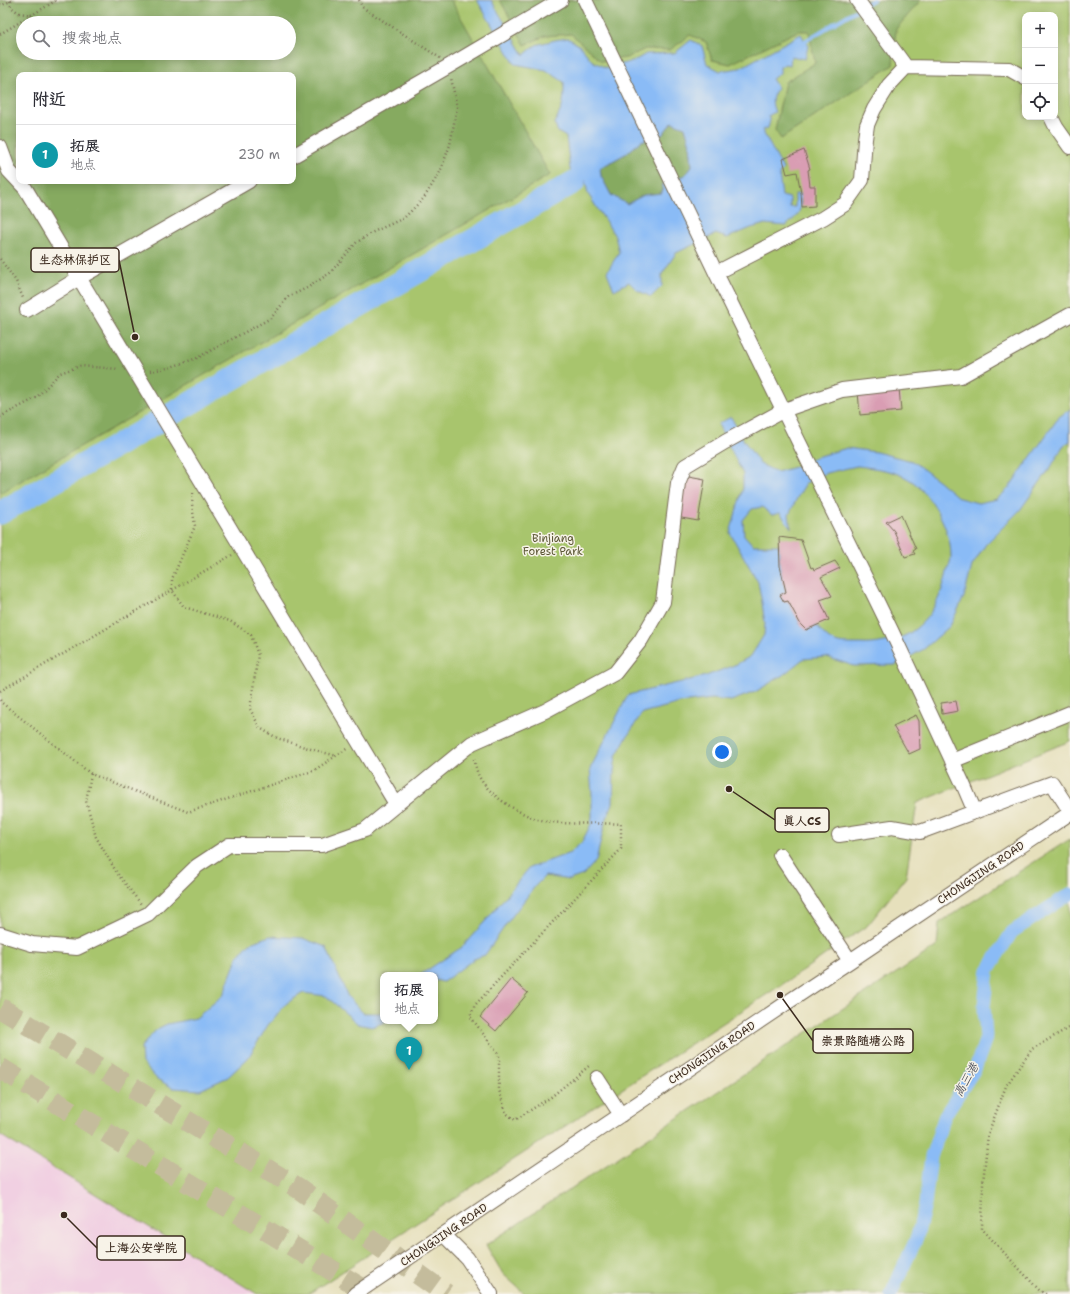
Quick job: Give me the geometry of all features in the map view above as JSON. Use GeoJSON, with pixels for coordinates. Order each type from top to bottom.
{"type":"FeatureCollection","features":[{"type":"Feature","properties":{"kind":"street"},"geometry":{"type":"LineString","coordinates":[[296,154],[561,0]]}},
{"type":"Feature","properties":{"kind":"street"},"geometry":{"type":"LineString","coordinates":[[585,0],[716,273],[891,630],[975,812]]}},
{"type":"Feature","properties":{"kind":"street"},"geometry":{"type":"LineString","coordinates":[[857,0],[906,67]]}},
{"type":"Feature","properties":{"kind":"street"},"geometry":{"type":"LineString","coordinates":[[716,273],[823,218],[845,204],[862,180],[867,125],[874,109],[889,85],[906,67],[1009,69],[1022,76]]}},
{"type":"Feature","properties":{"kind":"street"},"geometry":{"type":"LineString","coordinates":[[1052,120],[1070,147]]}},
{"type":"Feature","properties":{"kind":"street"},"geometry":{"type":"LineString","coordinates":[[0,147],[9,170],[16,178]]}},
{"type":"Feature","properties":{"kind":"street"},"geometry":{"type":"LineString","coordinates":[[21,184],[396,804]]}},
{"type":"Feature","properties":{"kind":"street"},"geometry":{"type":"LineString","coordinates":[[27,310],[79,278],[244,184]]}},
{"type":"Feature","properties":{"kind":"street"},"geometry":{"type":"LineString","coordinates":[[0,934],[32,944],[77,948],[148,914],[197,866],[229,845],[322,845],[365,830],[470,745],[545,711],[615,673],[641,640],[663,602],[678,482],[685,466],[742,432],[784,410],[842,390],[961,376],[1070,315]]}},
{"type":"Feature","properties":{"kind":"street"},"geometry":{"type":"LineString","coordinates":[[952,761],[1070,713]]}},
{"type":"Feature","properties":{"kind":"street"},"geometry":{"type":"LineString","coordinates":[[839,835],[892,827],[920,832],[1052,783],[1070,812]]}},
{"type":"Feature","properties":{"kind":"street","name":"CHONGJING ROAD"},"geometry":{"type":"LineString","coordinates":[[355,1294],[1070,812]]}},
{"type":"Feature","properties":{"kind":"street"},"geometry":{"type":"LineString","coordinates":[[780,854],[850,961]]}},
{"type":"Feature","properties":{"kind":"street"},"geometry":{"type":"LineString","coordinates":[[597,1078],[621,1115]]}},
{"type":"Feature","properties":{"kind":"street"},"geometry":{"type":"LineString","coordinates":[[444,1235],[468,1258],[491,1294]]}},
{"type":"Feature","properties":{"kind":"path"},"geometry":{"type":"LineString","coordinates":[[12,1],[11,7],[19,13],[32,15],[57,0]]}},
{"type":"Feature","properties":{"kind":"path"},"geometry":{"type":"LineString","coordinates":[[0,417],[36,398],[60,373],[80,366],[150,371],[168,368],[197,358],[271,318],[288,297],[307,288],[330,273],[356,243],[372,233],[404,218],[424,198],[440,172],[450,145],[457,107],[449,66],[445,61],[362,7],[359,0]]}},
{"type":"Feature","properties":{"kind":"path"},"geometry":{"type":"LineString","coordinates":[[0,4],[2,5],[12,1]]}},
{"type":"Feature","properties":{"kind":"path"},"geometry":{"type":"LineString","coordinates":[[0,34],[16,24]]}},
{"type":"Feature","properties":{"kind":"path"},"geometry":{"type":"LineString","coordinates":[[0,259],[16,281],[27,310]]}},
{"type":"Feature","properties":{"kind":"path"},"geometry":{"type":"LineString","coordinates":[[196,471],[192,504],[195,526],[172,579],[172,590],[184,607],[230,621],[251,635],[258,655],[250,710],[260,728],[277,738],[337,756]]}},
{"type":"Feature","properties":{"kind":"path"},"geometry":{"type":"LineString","coordinates":[[0,691],[242,549]]}},
{"type":"Feature","properties":{"kind":"path"},"geometry":{"type":"LineString","coordinates":[[0,700],[91,774],[188,812],[313,771],[358,741]]}},
{"type":"Feature","properties":{"kind":"path"},"geometry":{"type":"LineString","coordinates":[[470,745],[478,775],[490,791],[510,808],[540,820],[571,823],[621,824],[621,849],[475,1005],[470,1016],[498,1055],[499,1090],[506,1113],[515,1120],[552,1097],[589,1066]]}},
{"type":"Feature","properties":{"kind":"path"},"geometry":{"type":"LineString","coordinates":[[91,774],[86,801],[96,837],[117,873],[148,914]]}},
{"type":"Feature","properties":{"kind":"path"},"geometry":{"type":"LineString","coordinates":[[1046,1294],[1040,1291],[982,1229],[982,1183],[988,1134],[1006,1086],[1032,1049],[1070,1027]]}},
{"type":"Feature","properties":{"kind":"shaded area"},"geometry":{"type":"Polygon","coordinates":[[[0,1135],[257,1294],[0,1294],[0,1135]]]}},
{"type":"Feature","properties":{"kind":"green space","name":"Binjiang Forest Park"},"geometry":{"type":"Polygon","coordinates":[[[0,0],[1070,0],[1070,741],[917,803],[906,877],[868,925],[792,978],[308,1294],[257,1294],[0,1135],[0,0]]]}},
{"type":"Feature","properties":{"kind":"green space"},"geometry":{"type":"Polygon","coordinates":[[[0,0],[451,0],[550,175],[0,493],[0,0]]]}},
{"type":"Feature","properties":{"kind":"green space"},"geometry":{"type":"Polygon","coordinates":[[[500,0],[921,0],[896,29],[893,65],[781,139],[775,130],[785,82],[815,63],[809,31],[798,31],[730,64],[712,60],[706,42],[690,35],[670,50],[645,49],[626,58],[601,61],[571,34],[545,36],[525,45],[500,0]]]}},
{"type":"Feature","properties":{"kind":"green space"},"geometry":{"type":"Polygon","coordinates":[[[672,122],[685,127],[690,144],[692,166],[685,175],[663,184],[662,193],[644,195],[627,204],[611,195],[601,176],[600,168],[627,153],[641,141],[662,135],[672,122]]]}},
{"type":"Feature","properties":{"kind":"green space"},"geometry":{"type":"Polygon","coordinates":[[[1070,839],[1070,1294],[525,1294],[503,1274],[486,1245],[937,946],[939,923],[1070,839]]]}},
{"type":"Feature","properties":{"kind":"water"},"geometry":{"type":"Polygon","coordinates":[[[477,0],[491,0],[524,55],[536,45],[568,38],[580,46],[592,61],[606,68],[634,61],[646,54],[675,53],[691,40],[702,46],[707,64],[720,71],[740,68],[801,34],[808,46],[805,59],[791,56],[790,65],[785,64],[780,67],[780,73],[772,79],[778,88],[772,100],[775,112],[768,116],[770,121],[768,128],[762,130],[783,169],[779,174],[782,196],[790,198],[790,207],[795,207],[795,194],[800,194],[799,213],[786,226],[765,224],[727,238],[716,234],[676,253],[662,274],[662,286],[651,297],[637,290],[629,282],[614,290],[607,272],[619,252],[615,236],[588,194],[585,180],[574,182],[570,169],[566,137],[558,132],[554,123],[563,103],[564,82],[546,70],[515,64],[477,0]],[[672,122],[662,135],[641,141],[627,153],[600,168],[601,176],[611,195],[627,204],[644,195],[662,193],[663,184],[685,175],[692,166],[690,144],[685,127],[672,122]]]}},
{"type":"Feature","properties":{"kind":"water"},"geometry":{"type":"Polygon","coordinates":[[[1070,409],[1070,441],[1063,446],[1051,467],[1020,510],[986,544],[972,566],[964,597],[950,626],[924,649],[895,665],[854,666],[826,657],[803,659],[783,675],[755,692],[731,701],[712,699],[680,703],[642,713],[616,756],[613,803],[605,823],[596,861],[583,875],[569,880],[545,876],[536,885],[507,923],[485,955],[474,959],[443,982],[438,981],[438,972],[424,972],[462,947],[529,868],[570,853],[582,842],[591,824],[592,816],[590,769],[628,695],[706,676],[737,664],[751,656],[764,635],[765,624],[758,582],[730,533],[743,488],[743,474],[718,424],[731,417],[744,441],[760,464],[777,472],[795,467],[819,456],[847,448],[876,452],[912,461],[959,498],[978,503],[997,499],[1008,489],[1059,417],[1070,409]],[[857,466],[826,473],[806,483],[789,515],[791,528],[780,513],[772,515],[762,507],[752,509],[743,520],[744,535],[753,545],[779,545],[780,566],[786,592],[781,595],[784,602],[788,601],[801,625],[806,630],[817,626],[827,637],[836,642],[846,644],[878,643],[897,639],[908,634],[929,615],[938,599],[945,581],[951,559],[951,550],[941,518],[926,495],[914,482],[898,474],[884,470],[857,466]]]}},
{"type":"Feature","properties":{"kind":"water"},"geometry":{"type":"Polygon","coordinates":[[[270,936],[302,938],[326,947],[348,997],[363,1013],[380,1013],[380,1024],[372,1027],[358,1024],[326,996],[303,993],[287,1003],[268,1025],[248,1058],[228,1077],[200,1090],[173,1088],[157,1079],[142,1063],[141,1047],[157,1029],[167,1024],[196,1018],[223,995],[238,956],[250,943],[270,936]]]}},
{"type":"Feature","properties":{"kind":"building"},"geometry":{"type":"Polygon","coordinates":[[[804,150],[810,169],[808,170],[810,186],[815,186],[815,206],[802,207],[797,172],[787,174],[783,159],[804,150]]]}},
{"type":"Feature","properties":{"kind":"building"},"geometry":{"type":"Polygon","coordinates":[[[899,388],[901,411],[860,415],[858,392],[899,388]]]}},
{"type":"Feature","properties":{"kind":"building"},"geometry":{"type":"Polygon","coordinates":[[[683,475],[705,479],[698,521],[676,517],[683,475]]]}},
{"type":"Feature","properties":{"kind":"building"},"geometry":{"type":"Polygon","coordinates":[[[901,515],[916,549],[913,551],[915,554],[905,557],[894,531],[886,522],[901,515]]]}},
{"type":"Feature","properties":{"kind":"building"},"geometry":{"type":"Polygon","coordinates":[[[779,537],[801,540],[811,568],[813,567],[814,570],[835,561],[840,568],[821,577],[832,596],[820,600],[829,620],[806,630],[801,625],[788,601],[784,602],[780,595],[786,592],[780,566],[779,537]]]}},
{"type":"Feature","properties":{"kind":"building"},"geometry":{"type":"Polygon","coordinates":[[[956,701],[958,711],[942,714],[941,703],[956,701]]]}},
{"type":"Feature","properties":{"kind":"building"},"geometry":{"type":"Polygon","coordinates":[[[916,715],[919,721],[920,749],[909,754],[893,726],[916,715]]]}},
{"type":"Feature","properties":{"kind":"building"},"geometry":{"type":"Polygon","coordinates":[[[511,979],[528,993],[496,1031],[480,1017],[511,979]]]}},
{"type":"Feature","properties":{"kind":"waterway"},"geometry":{"type":"LineString","coordinates":[[805,41],[873,0]]}},
{"type":"Feature","properties":{"kind":"waterway"},"geometry":{"type":"LineString","coordinates":[[0,513],[574,182]]}},
{"type":"Feature","properties":{"kind":"waterway","name":"高三港"},"geometry":{"type":"LineString","coordinates":[[891,1294],[917,1237],[925,1204],[931,1157],[945,1115],[975,1069],[986,1038],[984,1006],[988,970],[1012,932],[1070,894]]}},
{"type":"Feature","properties":{"kind":"tunnel"},"geometry":{"type":"LineString","coordinates":[[0,1008],[298,1188],[446,1294]]}},
{"type":"Feature","properties":{"kind":"tunnel"},"geometry":{"type":"LineString","coordinates":[[0,1068],[371,1294]]}},
{"type":"Feature","properties":{"kind":"place","name":"生态林保护区"},"geometry":{"type":"Point","coordinates":[135,337]}},
{"type":"Feature","properties":{"kind":"place","name":"真人CS"},"geometry":{"type":"Point","coordinates":[729,789]}},
{"type":"Feature","properties":{"kind":"place","name":"崇景路随塘公路"},"geometry":{"type":"Point","coordinates":[780,995]}},
{"type":"Feature","properties":{"kind":"place","name":"拓展"},"geometry":{"type":"Point","coordinates":[409,1070]}},
{"type":"Feature","properties":{"kind":"place","name":"上海公安学院"},"geometry":{"type":"Point","coordinates":[64,1215]}}]}
